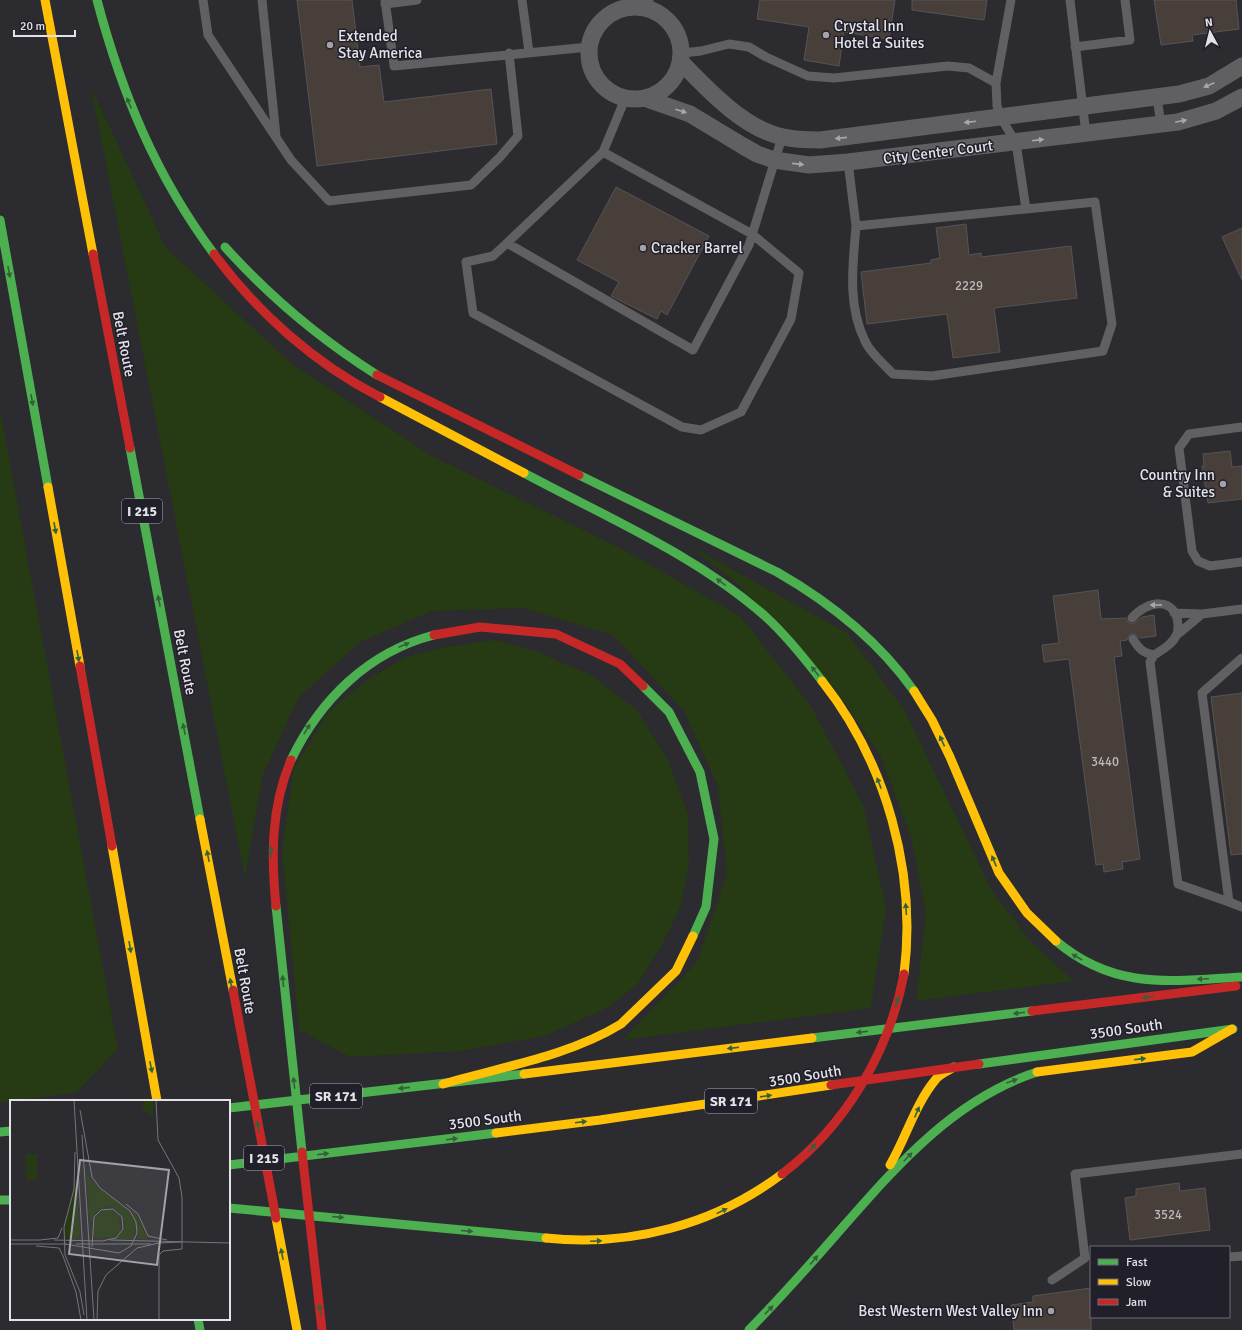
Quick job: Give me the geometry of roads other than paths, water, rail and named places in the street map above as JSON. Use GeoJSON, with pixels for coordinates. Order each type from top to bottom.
{"type":"FeatureCollection","features":[{"type":"Feature","properties":{"kind":"main road","name":"Belt Route"},"geometry":{"type":"LineString","coordinates":[[44,0],[297,1330]]}},
{"type":"Feature","properties":{"kind":"main road"},"geometry":{"type":"LineString","coordinates":[[97,0],[113,63],[133,114],[165,178],[187,216],[212,252],[237,284],[264,313],[320,360],[375,395],[682,557],[712,575],[740,596],[777,628],[797,649],[832,694],[850,723],[872,765],[886,800],[900,856],[906,904],[907,948],[892,1023],[873,1067],[847,1108],[831,1127],[783,1175],[738,1204],[689,1225],[658,1233],[596,1241],[564,1240],[326,1216],[230,1208]]}},
{"type":"Feature","properties":{"kind":"main road"},"geometry":{"type":"LineString","coordinates":[[145,138],[197,213]]}},
{"type":"Feature","properties":{"kind":"main road"},"geometry":{"type":"LineString","coordinates":[[0,220],[157,1100]]}},
{"type":"Feature","properties":{"kind":"main road"},"geometry":{"type":"LineString","coordinates":[[219,240],[261,286],[291,314],[323,340],[353,360],[390,381],[776,572],[824,600],[846,617],[885,655],[918,697],[943,743],[999,873],[1009,891],[1035,923],[1063,948],[1095,966],[1132,978],[1152,981],[1242,977]]}},
{"type":"Feature","properties":{"kind":"main road"},"geometry":{"type":"LineString","coordinates":[[322,1330],[287,1020],[272,865],[274,817],[278,793],[288,764],[308,726],[323,706],[339,689],[377,659],[420,639],[442,632],[481,626],[512,626],[558,635],[580,643],[619,663],[652,691],[681,729],[694,752],[708,796],[713,833],[712,872],[702,917],[690,946],[668,980],[648,1002],[620,1025],[600,1036],[564,1051],[442,1084]]}},
{"type":"Feature","properties":{"kind":"main road","name":"3500 South"},"geometry":{"type":"LineString","coordinates":[[230,1108],[442,1084],[1242,986]]}},
{"type":"Feature","properties":{"kind":"main road","name":"3500 South"},"geometry":{"type":"LineString","coordinates":[[230,1165],[608,1119],[954,1067],[1242,1028]]}},
{"type":"Feature","properties":{"kind":"main road"},"geometry":{"type":"LineString","coordinates":[[749,1330],[789,1289],[871,1195],[939,1126],[983,1095],[1008,1082],[1037,1072],[1192,1052],[1232,1029]]}},
{"type":"Feature","properties":{"kind":"main road"},"geometry":{"type":"LineString","coordinates":[[871,1195],[902,1145],[923,1097],[937,1078],[954,1067]]}},
{"type":"Feature","properties":{"kind":"main road"},"geometry":{"type":"LineString","coordinates":[[0,1132],[10,1131]]}},
{"type":"Feature","properties":{"kind":"main road"},"geometry":{"type":"LineString","coordinates":[[0,1192],[10,1191]]}},
{"type":"Feature","properties":{"kind":"main road"},"geometry":{"type":"LineString","coordinates":[[198,1320],[200,1330]]}},
{"type":"Feature","properties":{"kind":"street","name":"City Center Court"},"geometry":{"type":"LineString","coordinates":[[648,4],[671,23],[678,35],[681,58],[676,76],[667,87],[655,95],[644,98],[626,99],[613,94],[602,85],[594,74],[590,60],[590,47],[593,34],[600,23],[610,14],[622,9],[648,4]]}},
{"type":"Feature","properties":{"kind":"street","name":"City Center Court"},"geometry":{"type":"LineString","coordinates":[[681,58],[711,93],[748,121],[764,130],[782,137],[802,140],[826,139],[1157,98],[1195,91],[1208,86],[1242,66]]}},
{"type":"Feature","properties":{"kind":"street","name":"City Center Court"},"geometry":{"type":"LineString","coordinates":[[644,98],[690,114],[748,149],[774,160],[809,165],[848,162],[1161,124],[1190,119],[1216,111],[1242,97]]}},
{"type":"Feature","properties":{"kind":"lane"},"geometry":{"type":"LineString","coordinates":[[203,0],[208,35],[291,160],[328,201],[471,185],[500,157],[518,136],[509,53]]}},
{"type":"Feature","properties":{"kind":"lane"},"geometry":{"type":"LineString","coordinates":[[262,0],[277,138]]}},
{"type":"Feature","properties":{"kind":"lane"},"geometry":{"type":"LineString","coordinates":[[417,0],[385,2],[394,66],[509,53],[590,47]]}},
{"type":"Feature","properties":{"kind":"lane"},"geometry":{"type":"LineString","coordinates":[[522,0],[529,52]]}},
{"type":"Feature","properties":{"kind":"lane"},"geometry":{"type":"LineString","coordinates":[[1011,0],[996,83],[997,106],[1001,118],[1016,142],[1026,209]]}},
{"type":"Feature","properties":{"kind":"lane"},"geometry":{"type":"LineString","coordinates":[[1070,0],[1086,134]]}},
{"type":"Feature","properties":{"kind":"lane"},"geometry":{"type":"LineString","coordinates":[[1075,47],[1130,40],[1125,0]]}},
{"type":"Feature","properties":{"kind":"lane"},"geometry":{"type":"LineString","coordinates":[[681,58],[729,44],[749,47],[766,57],[808,76],[834,78],[948,66],[969,68],[996,83]]}},
{"type":"Feature","properties":{"kind":"lane"},"geometry":{"type":"LineString","coordinates":[[1157,98],[1161,124]]}},
{"type":"Feature","properties":{"kind":"lane"},"geometry":{"type":"LineString","coordinates":[[603,152],[752,234],[799,273],[791,319],[741,412],[701,430],[682,427],[473,313],[466,262],[493,256],[603,152],[626,99]]}},
{"type":"Feature","properties":{"kind":"lane"},"geometry":{"type":"LineString","coordinates":[[507,242],[693,350],[749,245],[782,137]]}},
{"type":"Feature","properties":{"kind":"lane"},"geometry":{"type":"LineString","coordinates":[[848,162],[856,226],[852,270],[855,313],[865,342],[893,374],[932,376],[1103,351],[1112,324],[1095,202],[856,226]]}},
{"type":"Feature","properties":{"kind":"lane"},"geometry":{"type":"LineString","coordinates":[[1242,426],[1189,434],[1179,448],[1192,551],[1198,561],[1210,566],[1242,562]]}},
{"type":"Feature","properties":{"kind":"lane"},"geometry":{"type":"LineString","coordinates":[[1132,618],[1144,606],[1161,604],[1169,607],[1174,613],[1177,619],[1178,634]]}},
{"type":"Feature","properties":{"kind":"lane"},"geometry":{"type":"LineString","coordinates":[[1174,613],[1202,614],[1242,609]]}},
{"type":"Feature","properties":{"kind":"lane"},"geometry":{"type":"LineString","coordinates":[[1202,614],[1178,634],[1168,645],[1154,655],[1150,662],[1178,884],[1242,907]]}},
{"type":"Feature","properties":{"kind":"lane"},"geometry":{"type":"LineString","coordinates":[[1132,639],[1138,648],[1146,653],[1154,655]]}},
{"type":"Feature","properties":{"kind":"lane"},"geometry":{"type":"LineString","coordinates":[[1229,902],[1202,693],[1242,658]]}},
{"type":"Feature","properties":{"kind":"lane"},"geometry":{"type":"LineString","coordinates":[[1052,1280],[1088,1258],[1075,1174],[1242,1154]]}},
{"type":"Feature","properties":{"kind":"lane"},"geometry":{"type":"LineString","coordinates":[[1230,1257],[1242,1256]]}},
{"type":"Feature","properties":{"kind":"place","name":"Crystal Inn Hotel & Suites"},"geometry":{"type":"Point","coordinates":[826,35]}},
{"type":"Feature","properties":{"kind":"place","name":"Extended Stay America"},"geometry":{"type":"Point","coordinates":[330,45]}},
{"type":"Feature","properties":{"kind":"place","name":"Cracker Barrel"},"geometry":{"type":"Point","coordinates":[643,248]}},
{"type":"Feature","properties":{"kind":"place","name":"Country Inn & Suites"},"geometry":{"type":"Point","coordinates":[1223,484]}},
{"type":"Feature","properties":{"kind":"place","name":"Best Western West Valley Inn"},"geometry":{"type":"Point","coordinates":[1051,1311]}}]}
